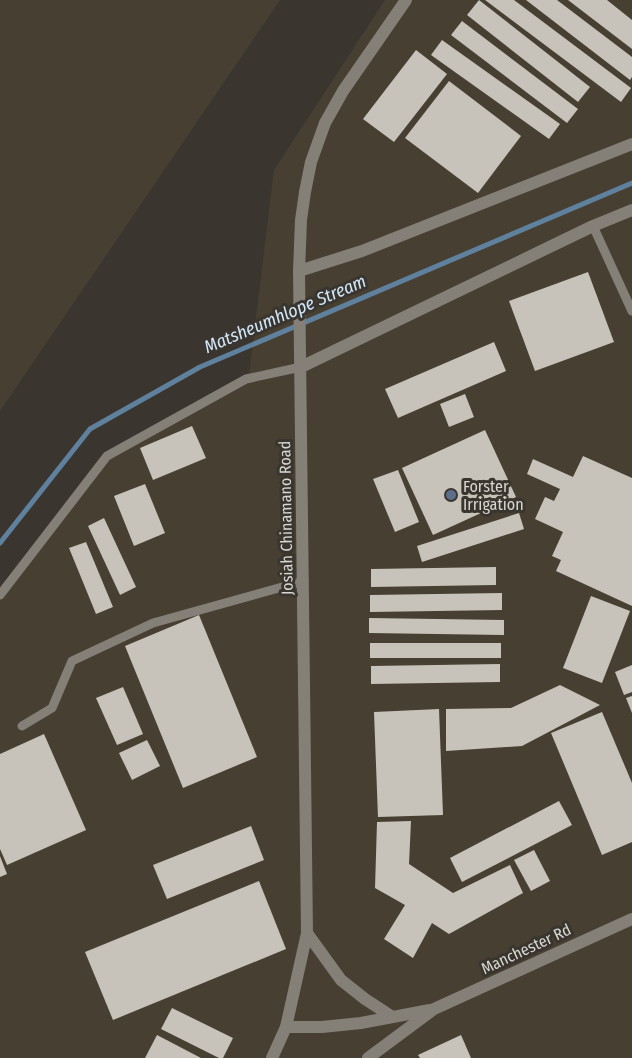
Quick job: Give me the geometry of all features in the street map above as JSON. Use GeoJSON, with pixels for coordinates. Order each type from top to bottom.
{"type":"FeatureCollection","features":[{"type":"Feature","properties":{"kind":"street","name":"Josiah Chinamano Road"},"geometry":{"type":"LineString","coordinates":[[272,1058],[286,1027],[307,933],[299,271],[301,220],[311,162],[325,123],[343,91],[406,0]]}},
{"type":"Feature","properties":{"kind":"street"},"geometry":{"type":"LineString","coordinates":[[299,271],[362,251],[632,144]]}},
{"type":"Feature","properties":{"kind":"street"},"geometry":{"type":"LineString","coordinates":[[301,362],[632,210]]}},
{"type":"Feature","properties":{"kind":"street","name":"Manchester Rd"},"geometry":{"type":"LineString","coordinates":[[434,1009],[632,919]]}},
{"type":"Feature","properties":{"kind":"street"},"geometry":{"type":"LineString","coordinates":[[307,933],[341,980],[364,999],[391,1016]]}},
{"type":"Feature","properties":{"kind":"street"},"geometry":{"type":"LineString","coordinates":[[286,1027],[322,1027],[361,1023],[434,1009]]}},
{"type":"Feature","properties":{"kind":"street"},"geometry":{"type":"LineString","coordinates":[[368,1058],[434,1009]]}},
{"type":"Feature","properties":{"kind":"lane"},"geometry":{"type":"LineString","coordinates":[[593,226],[632,311]]}},
{"type":"Feature","properties":{"kind":"lane"},"geometry":{"type":"LineString","coordinates":[[0,595],[107,456],[246,379],[301,362]]}},
{"type":"Feature","properties":{"kind":"lane"},"geometry":{"type":"LineString","coordinates":[[22,726],[52,708],[72,661],[153,623],[304,581]]}},
{"type":"Feature","properties":{"kind":"shaded area"},"geometry":{"type":"Polygon","coordinates":[[[0,0],[280,0],[0,411],[0,0]]]}},
{"type":"Feature","properties":{"kind":"shaded area"},"geometry":{"type":"Polygon","coordinates":[[[385,0],[632,0],[632,1058],[0,1058],[0,592],[106,454],[249,375],[274,170],[385,0]]]}},
{"type":"Feature","properties":{"kind":"building"},"geometry":{"type":"Polygon","coordinates":[[[479,0],[590,87],[578,102],[467,15],[479,0]]]}},
{"type":"Feature","properties":{"kind":"building"},"geometry":{"type":"Polygon","coordinates":[[[485,0],[514,0],[631,88],[621,102],[485,0]]]}},
{"type":"Feature","properties":{"kind":"building"},"geometry":{"type":"Polygon","coordinates":[[[526,0],[557,0],[632,57],[630,80],[526,0]]]}},
{"type":"Feature","properties":{"kind":"building"},"geometry":{"type":"Polygon","coordinates":[[[568,0],[607,0],[632,20],[632,49],[568,0]]]}},
{"type":"Feature","properties":{"kind":"building"},"geometry":{"type":"Polygon","coordinates":[[[462,21],[578,109],[567,123],[451,35],[462,21]]]}},
{"type":"Feature","properties":{"kind":"building"},"geometry":{"type":"Polygon","coordinates":[[[442,40],[560,124],[549,139],[431,55],[442,40]]]}},
{"type":"Feature","properties":{"kind":"building"},"geometry":{"type":"Polygon","coordinates":[[[416,50],[447,74],[394,142],[363,119],[416,50]]]}},
{"type":"Feature","properties":{"kind":"building"},"geometry":{"type":"Polygon","coordinates":[[[449,81],[521,136],[478,193],[405,138],[449,81]]]}},
{"type":"Feature","properties":{"kind":"building"},"geometry":{"type":"Polygon","coordinates":[[[588,272],[614,342],[535,371],[509,301],[588,272]]]}},
{"type":"Feature","properties":{"kind":"building"},"geometry":{"type":"Polygon","coordinates":[[[494,342],[506,371],[398,418],[385,389],[494,342]]]}},
{"type":"Feature","properties":{"kind":"building"},"geometry":{"type":"Polygon","coordinates":[[[465,394],[474,417],[449,427],[440,404],[465,394]]]}},
{"type":"Feature","properties":{"kind":"building"},"geometry":{"type":"Polygon","coordinates":[[[192,426],[206,458],[153,480],[140,448],[192,426]]]}},
{"type":"Feature","properties":{"kind":"building"},"geometry":{"type":"Polygon","coordinates":[[[485,430],[516,497],[433,535],[402,468],[485,430]]]}},
{"type":"Feature","properties":{"kind":"building"},"geometry":{"type":"Polygon","coordinates":[[[583,456],[632,478],[632,606],[556,571],[561,560],[552,556],[563,532],[535,519],[545,497],[554,501],[560,489],[527,474],[533,459],[573,477],[583,456]]]}},
{"type":"Feature","properties":{"kind":"building"},"geometry":{"type":"Polygon","coordinates":[[[398,470],[419,522],[395,532],[373,479],[398,470]]]}},
{"type":"Feature","properties":{"kind":"building"},"geometry":{"type":"Polygon","coordinates":[[[145,484],[165,533],[134,546],[114,496],[145,484]]]}},
{"type":"Feature","properties":{"kind":"building"},"geometry":{"type":"Polygon","coordinates":[[[519,513],[524,529],[422,562],[417,546],[519,513]]]}},
{"type":"Feature","properties":{"kind":"building"},"geometry":{"type":"Polygon","coordinates":[[[104,518],[136,587],[120,595],[88,526],[104,518]]]}},
{"type":"Feature","properties":{"kind":"building"},"geometry":{"type":"Polygon","coordinates":[[[86,542],[113,607],[96,614],[69,548],[86,542]]]}},
{"type":"Feature","properties":{"kind":"building"},"geometry":{"type":"Polygon","coordinates":[[[496,567],[496,585],[371,587],[371,569],[496,567]]]}},
{"type":"Feature","properties":{"kind":"building"},"geometry":{"type":"Polygon","coordinates":[[[502,593],[502,610],[370,612],[370,595],[502,593]]]}},
{"type":"Feature","properties":{"kind":"building"},"geometry":{"type":"Polygon","coordinates":[[[591,596],[630,611],[602,683],[563,668],[591,596]]]}},
{"type":"Feature","properties":{"kind":"building"},"geometry":{"type":"Polygon","coordinates":[[[199,615],[257,757],[183,788],[125,646],[199,615]]]}},
{"type":"Feature","properties":{"kind":"building"},"geometry":{"type":"Polygon","coordinates":[[[369,618],[504,620],[504,635],[369,633],[369,618]]]}},
{"type":"Feature","properties":{"kind":"building"},"geometry":{"type":"Polygon","coordinates":[[[370,643],[501,643],[501,658],[370,658],[370,643]]]}},
{"type":"Feature","properties":{"kind":"building"},"geometry":{"type":"Polygon","coordinates":[[[500,664],[500,682],[371,684],[371,666],[500,664]]]}},
{"type":"Feature","properties":{"kind":"building"},"geometry":{"type":"Polygon","coordinates":[[[632,665],[632,692],[624,695],[615,672],[632,665]]]}},
{"type":"Feature","properties":{"kind":"building"},"geometry":{"type":"Polygon","coordinates":[[[560,685],[600,705],[522,746],[446,751],[446,709],[511,708],[560,685]]]}},
{"type":"Feature","properties":{"kind":"building"},"geometry":{"type":"Polygon","coordinates":[[[123,687],[143,734],[117,745],[96,698],[123,687]]]}},
{"type":"Feature","properties":{"kind":"building"},"geometry":{"type":"Polygon","coordinates":[[[632,696],[632,713],[626,698],[632,696]]]}},
{"type":"Feature","properties":{"kind":"building"},"geometry":{"type":"Polygon","coordinates":[[[439,709],[443,815],[378,817],[374,712],[439,709]]]}},
{"type":"Feature","properties":{"kind":"building"},"geometry":{"type":"Polygon","coordinates":[[[602,712],[632,783],[632,842],[602,855],[551,733],[602,712]]]}},
{"type":"Feature","properties":{"kind":"building"},"geometry":{"type":"Polygon","coordinates":[[[44,734],[86,830],[7,865],[0,849],[0,754],[44,734]]]}},
{"type":"Feature","properties":{"kind":"building"},"geometry":{"type":"Polygon","coordinates":[[[147,740],[160,766],[132,780],[119,753],[147,740]]]}},
{"type":"Feature","properties":{"kind":"building"},"geometry":{"type":"Polygon","coordinates":[[[559,801],[572,825],[462,882],[450,858],[559,801]]]}},
{"type":"Feature","properties":{"kind":"building"},"geometry":{"type":"Polygon","coordinates":[[[411,821],[409,864],[453,893],[510,865],[523,893],[449,934],[432,923],[413,958],[384,939],[405,905],[375,888],[377,822],[411,821]]]}},
{"type":"Feature","properties":{"kind":"building"},"geometry":{"type":"Polygon","coordinates":[[[251,826],[264,860],[167,899],[153,865],[251,826]]]}},
{"type":"Feature","properties":{"kind":"building"},"geometry":{"type":"Polygon","coordinates":[[[534,850],[550,881],[531,891],[514,860],[534,850]]]}},
{"type":"Feature","properties":{"kind":"building"},"geometry":{"type":"Polygon","coordinates":[[[0,856],[7,874],[0,877],[0,856]]]}},
{"type":"Feature","properties":{"kind":"building"},"geometry":{"type":"Polygon","coordinates":[[[259,881],[286,949],[113,1020],[85,952],[259,881]]]}},
{"type":"Feature","properties":{"kind":"building"},"geometry":{"type":"Polygon","coordinates":[[[172,1008],[233,1038],[223,1058],[161,1029],[172,1008]]]}},
{"type":"Feature","properties":{"kind":"building"},"geometry":{"type":"Polygon","coordinates":[[[157,1035],[201,1058],[145,1058],[157,1035]]]}},
{"type":"Feature","properties":{"kind":"building"},"geometry":{"type":"Polygon","coordinates":[[[461,1035],[471,1058],[420,1058],[418,1055],[461,1035]]]}},
{"type":"Feature","properties":{"kind":"waterway","name":"Matsheumhlope Stream"},"geometry":{"type":"LineString","coordinates":[[0,543],[90,429],[200,367],[632,183]]}},
{"type":"Feature","properties":{"kind":"place","name":"Forster Irrigation"},"geometry":{"type":"Point","coordinates":[451,495]}}]}
